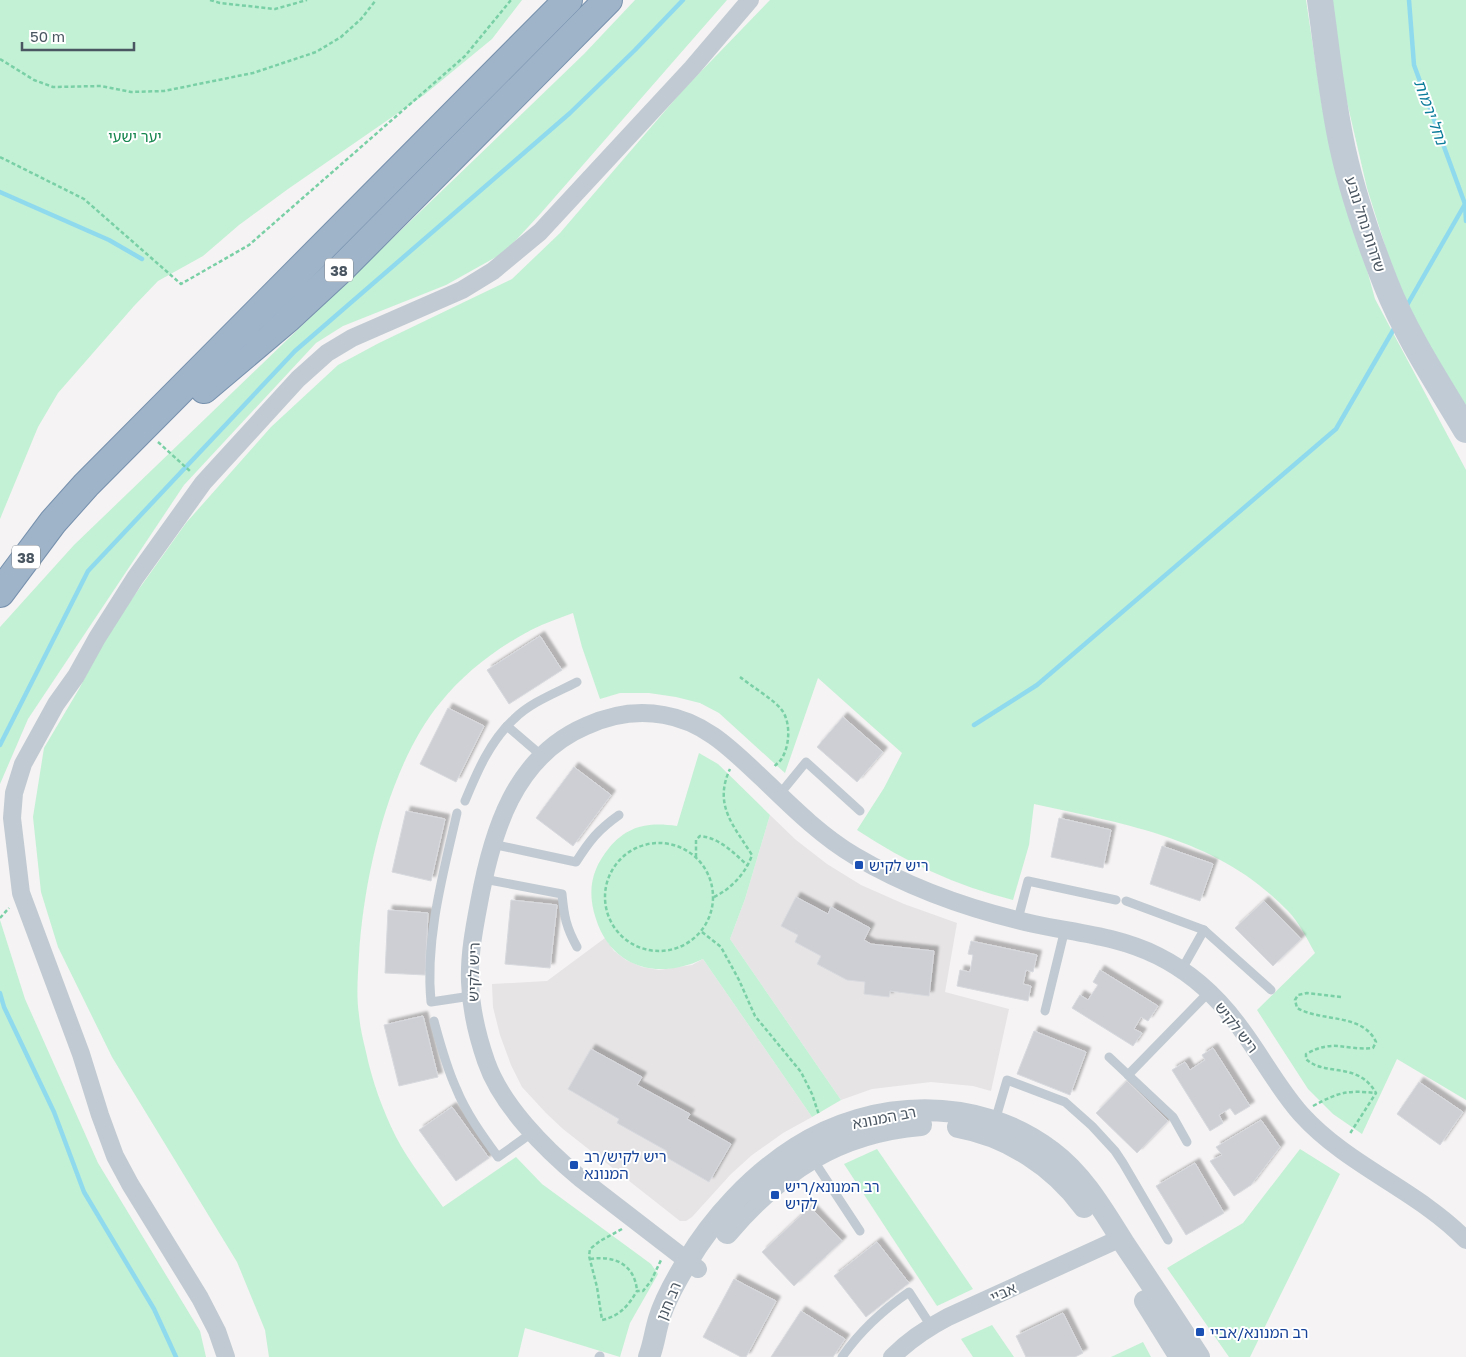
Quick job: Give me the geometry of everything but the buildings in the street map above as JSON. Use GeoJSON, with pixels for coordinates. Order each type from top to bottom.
{"type":"FeatureCollection","features":[{"type":"Feature","properties":{"kind":"highway","name":"38"},"geometry":{"type":"LineString","coordinates":[[0,593],[53,522],[86,485],[568,0]]}},
{"type":"Feature","properties":{"kind":"highway","name":"38"},"geometry":{"type":"LineString","coordinates":[[53,522],[88,488],[288,318],[335,274],[608,0]]}},
{"type":"Feature","properties":{"kind":"main road","name":"שדרות נחל נובע"},"geometry":{"type":"LineString","coordinates":[[1320,0],[1333,96],[1343,151],[1360,212],[1390,293],[1408,331],[1466,430]]}},
{"type":"Feature","properties":{"kind":"street"},"geometry":{"type":"LineString","coordinates":[[226,1357],[217,1331],[200,1298],[130,1184],[115,1156],[76,1039],[21,893],[12,818],[14,793],[23,764],[56,704],[76,676],[97,638],[135,578],[203,483],[298,379],[327,353],[352,338],[462,290],[494,271],[515,254],[540,232],[679,82],[750,0]]}},
{"type":"Feature","properties":{"kind":"street","name":"ריש לקיש"},"geometry":{"type":"LineString","coordinates":[[693,1265],[563,1164],[532,1132],[502,1093],[487,1066],[474,1019],[470,958],[484,879],[492,844],[503,813],[526,773],[561,738],[605,718],[646,713],[665,715],[697,726],[715,736],[779,795],[850,853],[939,896],[965,906],[1018,920],[1097,935],[1126,943],[1155,954],[1182,969],[1195,978],[1227,1011],[1300,1113],[1340,1150],[1425,1205],[1452,1225],[1466,1240]]}},
{"type":"Feature","properties":{"kind":"street","name":"רב המנונא"},"geometry":{"type":"LineString","coordinates":[[693,1265],[716,1221],[755,1180],[795,1149],[825,1133],[859,1120],[904,1111],[948,1111],[995,1121],[1019,1131],[1037,1141],[1070,1167],[1084,1182],[1180,1357]]}},
{"type":"Feature","properties":{"kind":"street","name":"רב המנונא"},"geometry":{"type":"LineString","coordinates":[[693,1265],[721,1240],[759,1198],[812,1158],[845,1142],[899,1127],[948,1126],[970,1130],[994,1138],[1019,1150],[1057,1176],[1115,1240],[1200,1357]]}},
{"type":"Feature","properties":{"kind":"street","name":"אביי"},"geometry":{"type":"LineString","coordinates":[[892,1357],[906,1343],[948,1316],[1115,1240]]}},
{"type":"Feature","properties":{"kind":"street","name":"רב חנן"},"geometry":{"type":"LineString","coordinates":[[653,1353],[658,1321],[665,1303],[693,1265]]}},
{"type":"Feature","properties":{"kind":"lane"},"geometry":{"type":"LineString","coordinates":[[465,801],[484,758],[515,717],[577,682]]}},
{"type":"Feature","properties":{"kind":"lane"},"geometry":{"type":"LineString","coordinates":[[507,726],[542,756]]}},
{"type":"Feature","properties":{"kind":"lane"},"geometry":{"type":"LineString","coordinates":[[779,795],[806,762],[860,811]]}},
{"type":"Feature","properties":{"kind":"lane"},"geometry":{"type":"LineString","coordinates":[[457,813],[437,904],[431,956],[431,1002],[471,996]]}},
{"type":"Feature","properties":{"kind":"lane"},"geometry":{"type":"LineString","coordinates":[[492,844],[576,862],[599,830],[619,815]]}},
{"type":"Feature","properties":{"kind":"lane"},"geometry":{"type":"LineString","coordinates":[[484,879],[562,894],[568,930],[577,947]]}},
{"type":"Feature","properties":{"kind":"lane"},"geometry":{"type":"LineString","coordinates":[[1018,920],[1028,881],[1116,900]]}},
{"type":"Feature","properties":{"kind":"lane"},"geometry":{"type":"LineString","coordinates":[[1126,901],[1204,930],[1271,990]]}},
{"type":"Feature","properties":{"kind":"lane"},"geometry":{"type":"LineString","coordinates":[[1045,1011],[1065,930]]}},
{"type":"Feature","properties":{"kind":"lane"},"geometry":{"type":"LineString","coordinates":[[1182,969],[1204,930]]}},
{"type":"Feature","properties":{"kind":"lane"},"geometry":{"type":"LineString","coordinates":[[1128,1074],[1209,992]]}},
{"type":"Feature","properties":{"kind":"lane"},"geometry":{"type":"LineString","coordinates":[[434,1021],[444,1057],[456,1088],[472,1119],[498,1157],[532,1132]]}},
{"type":"Feature","properties":{"kind":"lane"},"geometry":{"type":"LineString","coordinates":[[1109,1057],[1173,1118],[1187,1142]]}},
{"type":"Feature","properties":{"kind":"lane"},"geometry":{"type":"LineString","coordinates":[[995,1121],[1007,1080],[1065,1102],[1092,1126],[1119,1156],[1168,1240]]}},
{"type":"Feature","properties":{"kind":"lane"},"geometry":{"type":"LineString","coordinates":[[812,1158],[860,1231]]}},
{"type":"Feature","properties":{"kind":"lane"},"geometry":{"type":"LineString","coordinates":[[842,1357],[868,1324],[909,1292],[930,1326]]}},
{"type":"Feature","properties":{"kind":"path"},"geometry":{"type":"LineString","coordinates":[[210,0],[220,3],[275,9],[307,0]]}},
{"type":"Feature","properties":{"kind":"path"},"geometry":{"type":"LineString","coordinates":[[0,59],[34,80],[53,86],[101,86],[131,92],[164,90],[253,72],[316,52],[361,20],[376,0]]}},
{"type":"Feature","properties":{"kind":"path"},"geometry":{"type":"LineString","coordinates":[[0,157],[84,198],[181,284],[248,245],[466,56],[511,0]]}},
{"type":"Feature","properties":{"kind":"path"},"geometry":{"type":"LineString","coordinates":[[149,435],[203,483]]}},
{"type":"Feature","properties":{"kind":"path"},"geometry":{"type":"LineString","coordinates":[[740,677],[781,709],[788,728],[783,758],[763,780]]}},
{"type":"Feature","properties":{"kind":"path"},"geometry":{"type":"LineString","coordinates":[[714,897],[726,892],[748,866],[752,855],[731,822],[724,802],[725,780],[737,755]]}},
{"type":"Feature","properties":{"kind":"path"},"geometry":{"type":"LineString","coordinates":[[696,857],[696,840],[700,836],[706,837],[714,839],[732,850],[748,866]]}},
{"type":"Feature","properties":{"kind":"path"},"geometry":{"type":"LineString","coordinates":[[662,843],[675,845],[696,857],[707,871],[714,897],[713,911],[702,932],[688,944],[676,950],[662,952],[648,951],[635,946],[619,934],[608,917],[605,904],[605,890],[608,877],[615,865],[624,856],[636,848],[648,844],[662,843]]}},
{"type":"Feature","properties":{"kind":"path"},"geometry":{"type":"LineString","coordinates":[[702,932],[721,947],[739,980],[755,1016],[801,1072],[812,1094],[825,1133]]}},
{"type":"Feature","properties":{"kind":"path"},"geometry":{"type":"LineString","coordinates":[[1341,997],[1307,993],[1298,995],[1295,1000],[1297,1008],[1304,1012],[1355,1023],[1372,1033],[1376,1042],[1373,1048],[1361,1049],[1336,1044],[1319,1047],[1306,1054],[1306,1059],[1313,1066],[1342,1070],[1362,1078],[1371,1084],[1376,1093]]}},
{"type":"Feature","properties":{"kind":"path"},"geometry":{"type":"LineString","coordinates":[[1300,1113],[1334,1094],[1352,1091],[1376,1093]]}},
{"type":"Feature","properties":{"kind":"path"},"geometry":{"type":"LineString","coordinates":[[1340,1150],[1376,1093]]}},
{"type":"Feature","properties":{"kind":"path"},"geometry":{"type":"LineString","coordinates":[[590,1259],[603,1257],[611,1259],[624,1265],[632,1272],[637,1291],[625,1309],[614,1317],[602,1320],[598,1288],[590,1259],[590,1249],[600,1241],[636,1222]]}},
{"type":"Feature","properties":{"kind":"path"},"geometry":{"type":"LineString","coordinates":[[637,1291],[644,1290],[651,1281],[668,1246]]}},
{"type":"Feature","properties":{"kind":"shaded area"},"geometry":{"type":"Polygon","coordinates":[[[770,815],[796,840],[827,864],[861,885],[904,904],[957,923],[945,992],[1009,1009],[991,1091],[973,1086],[931,1082],[872,1089],[841,1100],[730,939],[745,899],[770,815]]]}},
{"type":"Feature","properties":{"kind":"shaded area"},"geometry":{"type":"Polygon","coordinates":[[[605,938],[614,951],[626,960],[642,967],[659,970],[692,965],[703,959],[812,1117],[783,1133],[752,1155],[686,1221],[680,1221],[563,1129],[546,1113],[522,1087],[511,1065],[500,1035],[493,1007],[492,984],[547,981],[605,938]]]}},
{"type":"Feature","properties":{"kind":"green space","name":"יער ישעי"},"geometry":{"type":"Polygon","coordinates":[[[0,0],[522,0],[492,39],[424,95],[288,189],[239,225],[203,256],[158,281],[58,393],[38,427],[0,519],[0,0]]]}},
{"type":"Feature","properties":{"kind":"green space"},"geometry":{"type":"Polygon","coordinates":[[[635,0],[727,0],[505,252],[446,285],[343,326],[316,343],[184,485],[28,719],[0,784],[0,627],[74,545],[584,54],[635,0]]]}},
{"type":"Feature","properties":{"kind":"green space"},"geometry":{"type":"Polygon","coordinates":[[[770,0],[1306,0],[1322,106],[1375,299],[1466,470],[1466,1100],[1397,1059],[1362,1134],[1333,1114],[1308,1089],[1257,1010],[1315,953],[1292,915],[1261,886],[1232,866],[1170,838],[1104,819],[1034,804],[1029,845],[1013,900],[972,888],[913,863],[857,830],[884,788],[902,753],[818,678],[785,773],[719,713],[700,703],[649,693],[620,693],[600,699],[582,647],[573,613],[531,630],[494,653],[460,681],[440,703],[422,728],[393,789],[373,856],[362,924],[358,970],[359,1020],[371,1074],[391,1127],[418,1173],[443,1207],[516,1157],[542,1184],[651,1264],[658,1274],[630,1323],[620,1357],[525,1328],[518,1357],[269,1357],[265,1330],[237,1262],[112,1057],[58,947],[41,892],[33,817],[44,748],[79,689],[109,631],[186,523],[271,427],[338,365],[379,343],[512,279],[560,233],[683,90],[770,0]]]}},
{"type":"Feature","properties":{"kind":"green space"},"geometry":{"type":"Polygon","coordinates":[[[1331,0],[1466,0],[1466,412],[1414,321],[1393,271],[1367,188],[1344,89],[1331,0]]]}},
{"type":"Feature","properties":{"kind":"green space"},"geometry":{"type":"Polygon","coordinates":[[[699,753],[718,764],[770,815],[745,899],[730,939],[841,1100],[812,1117],[703,959],[670,969],[654,969],[639,966],[625,959],[613,949],[603,936],[596,919],[591,890],[595,873],[603,856],[616,840],[631,830],[648,825],[677,826],[699,753]]]}},
{"type":"Feature","properties":{"kind":"green space"},"geometry":{"type":"Polygon","coordinates":[[[0,920],[25,999],[98,1163],[200,1331],[206,1357],[0,1357],[0,920]]]}},
{"type":"Feature","properties":{"kind":"green space"},"geometry":{"type":"Polygon","coordinates":[[[877,1149],[973,1289],[937,1306],[844,1164],[877,1149]]]}},
{"type":"Feature","properties":{"kind":"green space"},"geometry":{"type":"Polygon","coordinates":[[[1300,1149],[1340,1174],[1250,1357],[1229,1357],[1167,1268],[1243,1223],[1300,1149]]]}},
{"type":"Feature","properties":{"kind":"green space"},"geometry":{"type":"Polygon","coordinates":[[[992,1325],[1014,1357],[973,1357],[961,1339],[992,1325]]]}},
{"type":"Feature","properties":{"kind":"green space"},"geometry":{"type":"Polygon","coordinates":[[[1143,1342],[1151,1357],[1111,1357],[1143,1342]]]}},
{"type":"Feature","properties":{"kind":"waterway"},"geometry":{"type":"LineString","coordinates":[[0,745],[88,571],[295,351],[570,113],[683,0]]}},
{"type":"Feature","properties":{"kind":"waterway","name":"נחל ירמות"},"geometry":{"type":"LineString","coordinates":[[1409,0],[1414,65],[1465,204],[1466,221]]}},
{"type":"Feature","properties":{"kind":"waterway"},"geometry":{"type":"LineString","coordinates":[[0,192],[109,240],[142,259]]}},
{"type":"Feature","properties":{"kind":"waterway"},"geometry":{"type":"LineString","coordinates":[[1406,307],[1465,204]]}},
{"type":"Feature","properties":{"kind":"waterway"},"geometry":{"type":"LineString","coordinates":[[974,725],[1037,685],[1336,429],[1395,327]]}},
{"type":"Feature","properties":{"kind":"waterway"},"geometry":{"type":"LineString","coordinates":[[0,993],[4,1007],[54,1112],[84,1192],[154,1309],[176,1357]]}},
{"type":"Feature","properties":{"kind":"place","name":"ריש לקיש"},"geometry":{"type":"Point","coordinates":[859,865]}},
{"type":"Feature","properties":{"kind":"place","name":"ריש לקיש/רב המנונא"},"geometry":{"type":"Point","coordinates":[574,1165]}},
{"type":"Feature","properties":{"kind":"place","name":"רב המנונא/ריש לקיש"},"geometry":{"type":"Point","coordinates":[775,1195]}},
{"type":"Feature","properties":{"kind":"place","name":"רב המנונא/אביי"},"geometry":{"type":"Point","coordinates":[1200,1332]}}]}
